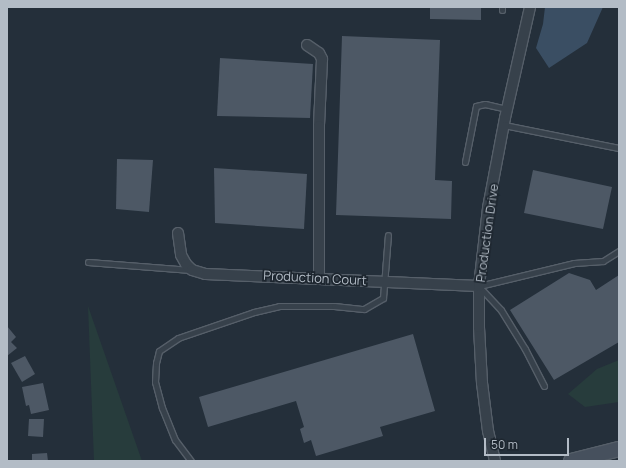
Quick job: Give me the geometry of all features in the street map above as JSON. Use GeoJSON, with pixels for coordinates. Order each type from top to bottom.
{"type":"FeatureCollection","features":[{"type":"Feature","properties":{"kind":"main road"},"geometry":{"type":"LineString","coordinates":[[571,461],[619,449]]}},
{"type":"Feature","properties":{"kind":"street","name":"Production Drive"},"geometry":{"type":"LineString","coordinates":[[495,461],[488,431],[482,383],[479,327],[479,286],[488,208],[507,109],[530,7]]}},
{"type":"Feature","properties":{"kind":"street"},"geometry":{"type":"LineString","coordinates":[[307,45],[319,53],[322,59],[319,126],[319,278]]}},
{"type":"Feature","properties":{"kind":"street"},"geometry":{"type":"LineString","coordinates":[[178,233],[181,255],[192,270]]}},
{"type":"Feature","properties":{"kind":"street","name":"Production Court"},"geometry":{"type":"LineString","coordinates":[[192,270],[205,274],[479,286]]}},
{"type":"Feature","properties":{"kind":"lane"},"geometry":{"type":"LineString","coordinates":[[465,162],[476,106],[485,104],[507,109]]}},
{"type":"Feature","properties":{"kind":"lane"},"geometry":{"type":"LineString","coordinates":[[504,125],[619,148]]}},
{"type":"Feature","properties":{"kind":"lane"},"geometry":{"type":"LineString","coordinates":[[191,461],[175,440],[162,408],[155,382],[156,363],[159,351],[178,338],[254,312],[279,306],[334,306],[364,309],[383,298],[388,235]]}},
{"type":"Feature","properties":{"kind":"lane"},"geometry":{"type":"LineString","coordinates":[[544,386],[525,349],[500,310],[479,286],[574,263],[603,261],[619,251]]}},
{"type":"Feature","properties":{"kind":"lane"},"geometry":{"type":"LineString","coordinates":[[88,262],[192,270]]}},
{"type":"Feature","properties":{"kind":"green space"},"geometry":{"type":"Polygon","coordinates":[[[88,306],[142,461],[94,461],[88,306]]]}},
{"type":"Feature","properties":{"kind":"green space"},"geometry":{"type":"Polygon","coordinates":[[[619,360],[619,402],[585,407],[568,394],[597,369],[619,360]]]}},
{"type":"Feature","properties":{"kind":"water"},"geometry":{"type":"Polygon","coordinates":[[[545,7],[603,7],[587,43],[549,68],[536,48],[543,24],[545,7]]]}},
{"type":"Feature","properties":{"kind":"building"},"geometry":{"type":"Polygon","coordinates":[[[430,7],[481,7],[481,20],[430,19],[430,7]]]}},
{"type":"Feature","properties":{"kind":"building"},"geometry":{"type":"Polygon","coordinates":[[[342,36],[440,40],[435,180],[452,181],[451,219],[336,215],[342,36]]]}},
{"type":"Feature","properties":{"kind":"building"},"geometry":{"type":"Polygon","coordinates":[[[220,58],[313,64],[310,118],[217,116],[220,58]]]}},
{"type":"Feature","properties":{"kind":"building"},"geometry":{"type":"Polygon","coordinates":[[[117,159],[153,160],[149,212],[116,209],[117,159]]]}},
{"type":"Feature","properties":{"kind":"building"},"geometry":{"type":"Polygon","coordinates":[[[214,168],[307,174],[304,229],[215,223],[214,168]]]}},
{"type":"Feature","properties":{"kind":"building"},"geometry":{"type":"Polygon","coordinates":[[[533,170],[612,187],[603,229],[524,213],[533,170]]]}},
{"type":"Feature","properties":{"kind":"building"},"geometry":{"type":"Polygon","coordinates":[[[569,273],[590,280],[596,290],[619,275],[619,342],[554,380],[510,310],[569,273]]]}},
{"type":"Feature","properties":{"kind":"building"},"geometry":{"type":"Polygon","coordinates":[[[7,326],[16,337],[11,342],[17,348],[7,356],[7,326]]]}},
{"type":"Feature","properties":{"kind":"building"},"geometry":{"type":"Polygon","coordinates":[[[413,334],[435,411],[380,427],[383,436],[316,456],[311,440],[304,443],[300,429],[304,427],[296,401],[208,427],[199,397],[413,334]]]}},
{"type":"Feature","properties":{"kind":"building"},"geometry":{"type":"Polygon","coordinates":[[[25,356],[35,374],[22,382],[11,363],[25,356]]]}},
{"type":"Feature","properties":{"kind":"building"},"geometry":{"type":"Polygon","coordinates":[[[43,383],[49,410],[31,414],[29,405],[26,406],[22,387],[43,383]]]}},
{"type":"Feature","properties":{"kind":"building"},"geometry":{"type":"Polygon","coordinates":[[[29,419],[44,419],[43,437],[28,436],[29,419]]]}},
{"type":"Feature","properties":{"kind":"building"},"geometry":{"type":"Polygon","coordinates":[[[47,453],[48,461],[32,461],[32,454],[47,453]]]}}]}
